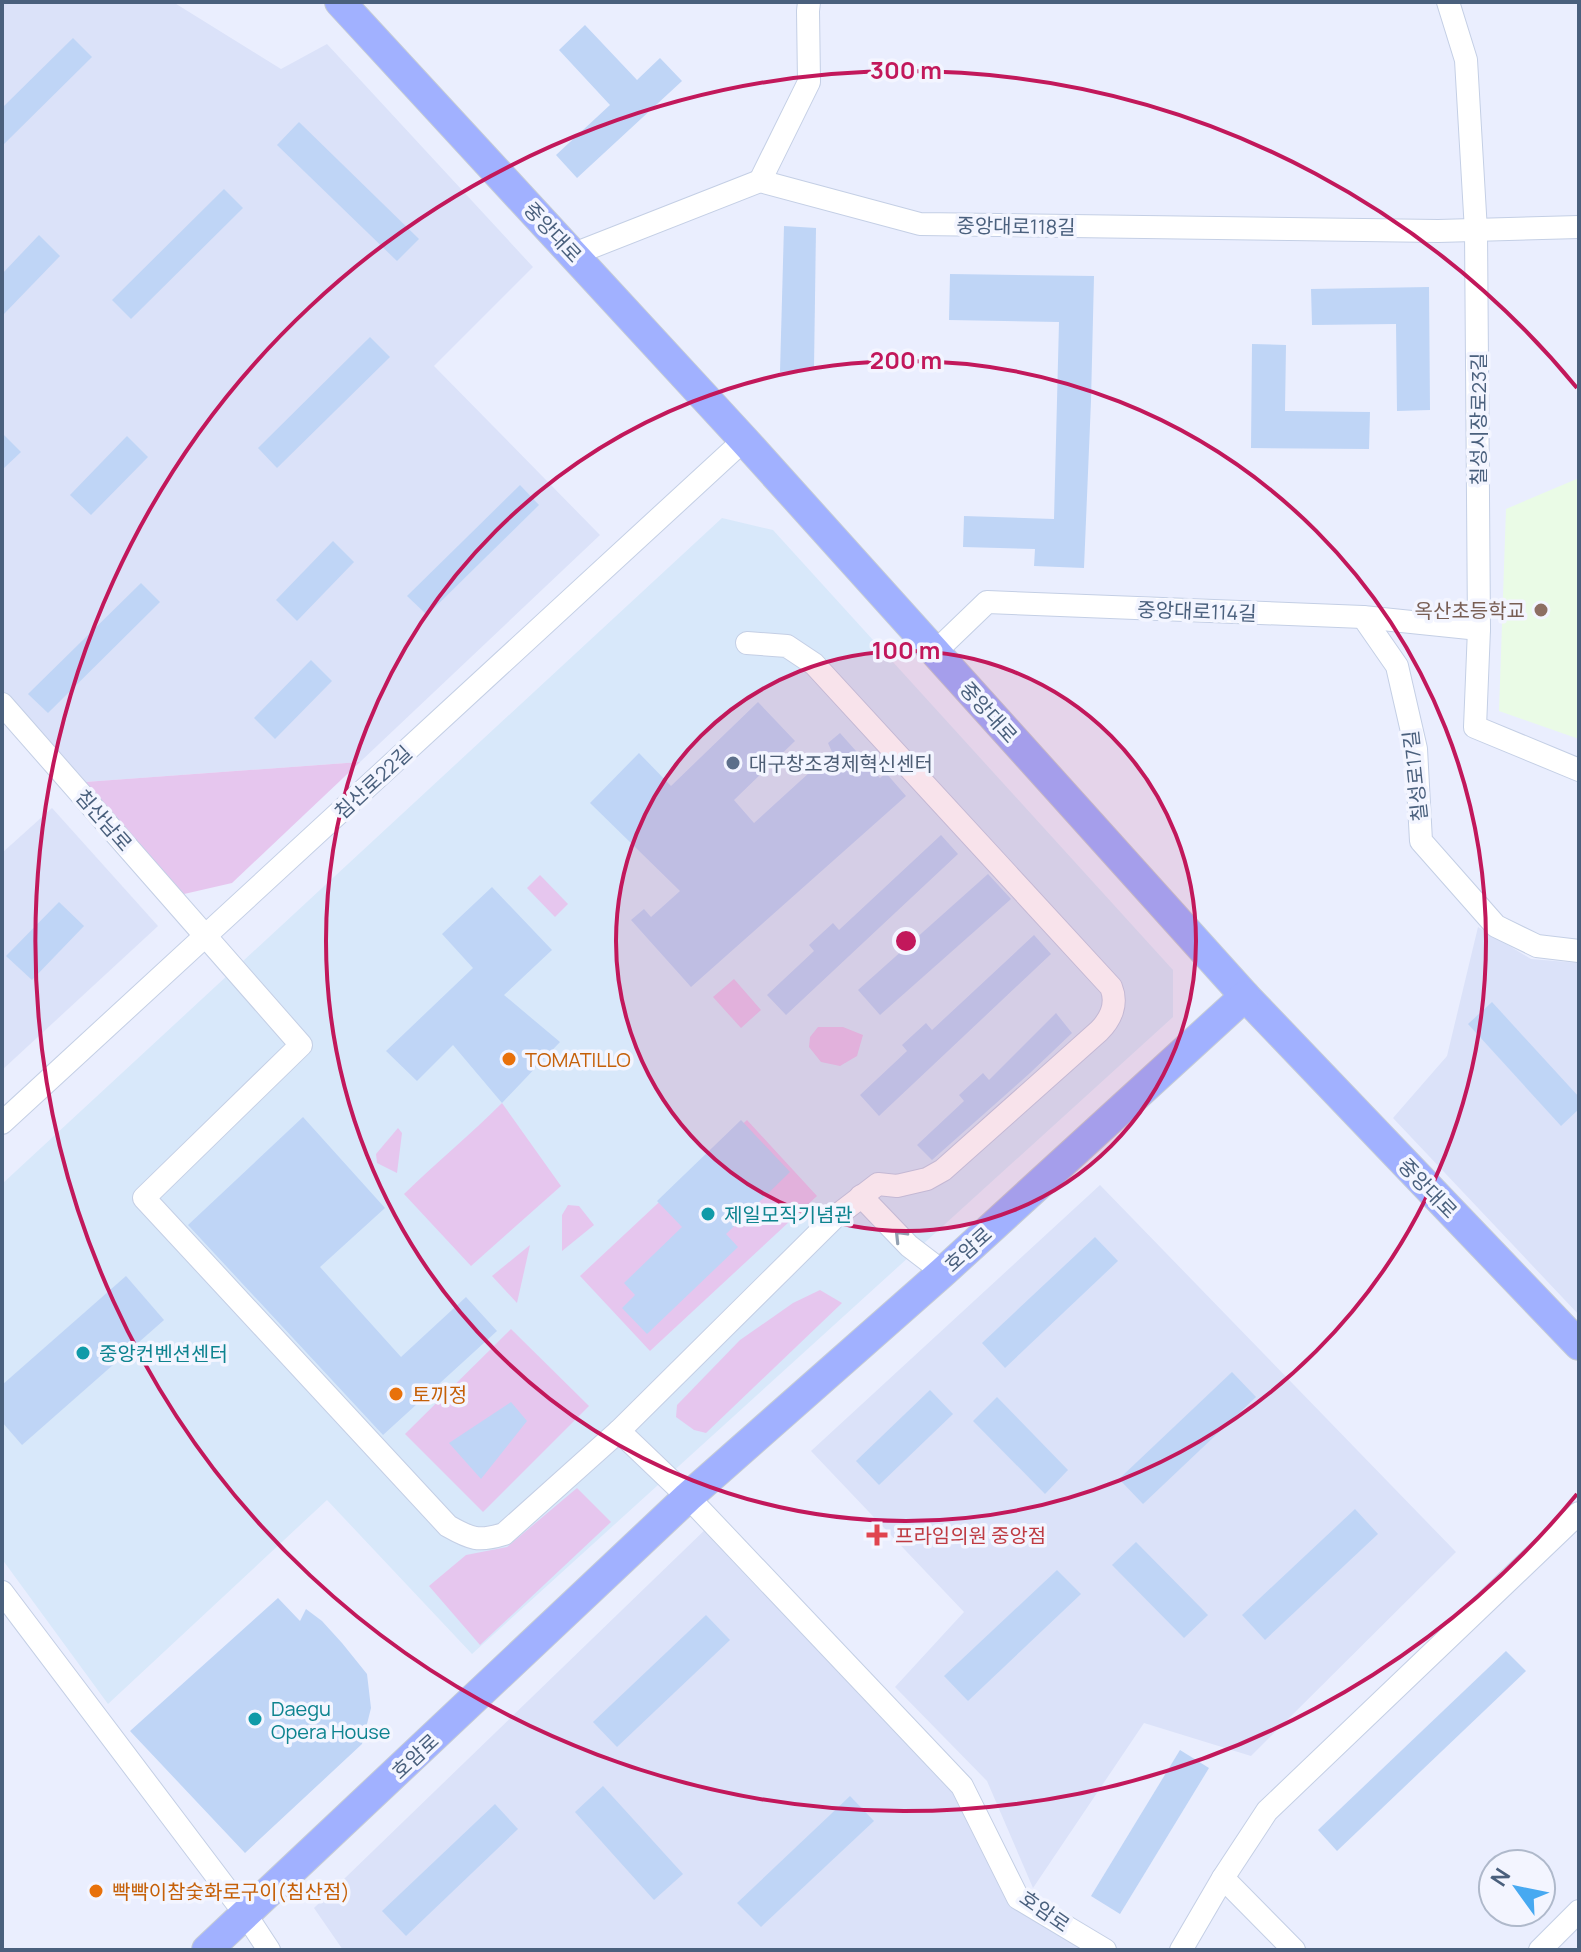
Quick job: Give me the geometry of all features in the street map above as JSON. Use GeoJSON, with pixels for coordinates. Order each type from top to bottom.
{"type":"FeatureCollection","features":[{"type":"Feature","properties":{"kind":"main road","name":"중앙대로"},"geometry":{"type":"LineString","coordinates":[[340,2],[744,440],[1245,996],[1579,1345]]}},
{"type":"Feature","properties":{"kind":"main road","name":"호암로"},"geometry":{"type":"LineString","coordinates":[[207,1950],[688,1497],[943,1272],[1245,996]]}},
{"type":"Feature","properties":{"kind":"street"},"geometry":{"type":"LineString","coordinates":[[574,254],[760,181],[809,82],[809,2]]}},
{"type":"Feature","properties":{"kind":"street","name":"칠성시장로23길"},"geometry":{"type":"LineString","coordinates":[[1448,2],[1466,60],[1476,231],[1479,629],[1475,727],[1579,770]]}},
{"type":"Feature","properties":{"kind":"street","name":"중앙대로118길"},"geometry":{"type":"LineString","coordinates":[[760,181],[920,224],[1476,231],[1579,227]]}},
{"type":"Feature","properties":{"kind":"street","name":"침산로22길"},"geometry":{"type":"LineString","coordinates":[[2,1123],[744,440]]}},
{"type":"Feature","properties":{"kind":"street","name":"중앙대로114길"},"geometry":{"type":"LineString","coordinates":[[935,652],[987,602],[1363,617],[1479,629]]}},
{"type":"Feature","properties":{"kind":"street","name":"칠성로17길"},"geometry":{"type":"LineString","coordinates":[[1363,617],[1397,666],[1416,749],[1421,841],[1496,926],[1537,946],[1579,951]]}},
{"type":"Feature","properties":{"kind":"street"},"geometry":{"type":"LineString","coordinates":[[688,1497],[619,1431],[835,1217],[861,1196],[878,1184],[897,1186],[927,1179],[943,1170],[1099,1031],[1109,1020],[1114,995],[1103,977],[814,664],[787,646],[747,643]]}},
{"type":"Feature","properties":{"kind":"street","name":"침산남로"},"geometry":{"type":"LineString","coordinates":[[2,704],[301,1045],[144,1198],[448,1526],[468,1538],[489,1539],[504,1534],[619,1431]]}},
{"type":"Feature","properties":{"kind":"street"},"geometry":{"type":"LineString","coordinates":[[861,1196],[909,1246],[943,1272]]}},
{"type":"Feature","properties":{"kind":"street","name":"호암로"},"geometry":{"type":"LineString","coordinates":[[688,1497],[962,1786],[1018,1898],[1105,1950]]}},
{"type":"Feature","properties":{"kind":"street"},"geometry":{"type":"LineString","coordinates":[[1181,1950],[1267,1811],[1579,1513]]}},
{"type":"Feature","properties":{"kind":"street"},"geometry":{"type":"LineString","coordinates":[[2,1592],[246,1915],[269,1950]]}},
{"type":"Feature","properties":{"kind":"street"},"geometry":{"type":"LineString","coordinates":[[1223,1878],[1294,1950]]}},
{"type":"Feature","properties":{"kind":"street"},"geometry":{"type":"LineString","coordinates":[[1540,1950],[1579,1911]]}},
{"type":"Feature","properties":{"kind":"shaded area"},"geometry":{"type":"Polygon","coordinates":[[[2,2],[173,2],[281,69],[327,44],[533,267],[434,366],[600,535],[360,762],[71,783],[2,704],[2,2]]]}},
{"type":"Feature","properties":{"kind":"shaded area","name":"옥산초등학교"},"geometry":{"type":"Polygon","coordinates":[[[1579,478],[1579,739],[1499,711],[1506,509],[1579,478]]]}},
{"type":"Feature","properties":{"kind":"shaded area"},"geometry":{"type":"Polygon","coordinates":[[[722,518],[773,530],[1173,970],[1173,1017],[472,1654],[327,1500],[108,1704],[2,1559],[2,1184],[722,518]]]}},
{"type":"Feature","properties":{"kind":"shaded area"},"geometry":{"type":"Polygon","coordinates":[[[360,762],[232,883],[171,897],[71,783],[360,762]]]}},
{"type":"Feature","properties":{"kind":"shaded area"},"geometry":{"type":"Polygon","coordinates":[[[52,808],[158,926],[2,1070],[2,853],[52,808]]]}},
{"type":"Feature","properties":{"kind":"shaded area"},"geometry":{"type":"Polygon","coordinates":[[[540,875],[568,904],[555,917],[527,888],[540,875]]]}},
{"type":"Feature","properties":{"kind":"shaded area"},"geometry":{"type":"Polygon","coordinates":[[[1478,927],[1531,959],[1579,963],[1579,1315],[1393,1118],[1447,1056],[1478,927]]]}},
{"type":"Feature","properties":{"kind":"shaded area"},"geometry":{"type":"Polygon","coordinates":[[[734,979],[761,1010],[741,1028],[713,997],[734,979]]]}},
{"type":"Feature","properties":{"kind":"shaded area"},"geometry":{"type":"Polygon","coordinates":[[[818,1027],[843,1027],[863,1035],[857,1056],[840,1066],[821,1062],[809,1047],[810,1037],[818,1027]]]}},
{"type":"Feature","properties":{"kind":"shaded area"},"geometry":{"type":"Polygon","coordinates":[[[502,1103],[561,1186],[471,1266],[404,1194],[502,1103]]]}},
{"type":"Feature","properties":{"kind":"shaded area"},"geometry":{"type":"Polygon","coordinates":[[[747,1120],[817,1196],[650,1351],[580,1276],[747,1120]]]}},
{"type":"Feature","properties":{"kind":"shaded area"},"geometry":{"type":"Polygon","coordinates":[[[398,1128],[402,1133],[397,1173],[377,1163],[376,1154],[398,1128]]]}},
{"type":"Feature","properties":{"kind":"shaded area"},"geometry":{"type":"Polygon","coordinates":[[[1100,1185],[1456,1552],[1251,1756],[1144,1723],[1033,1888],[987,1781],[895,1687],[964,1612],[811,1451],[1100,1185]]]}},
{"type":"Feature","properties":{"kind":"shaded area"},"geometry":{"type":"Polygon","coordinates":[[[568,1205],[579,1206],[594,1225],[562,1251],[562,1215],[568,1205]]]}},
{"type":"Feature","properties":{"kind":"shaded area"},"geometry":{"type":"Polygon","coordinates":[[[530,1245],[517,1303],[492,1276],[530,1245]]]}},
{"type":"Feature","properties":{"kind":"shaded area"},"geometry":{"type":"Polygon","coordinates":[[[820,1290],[842,1303],[706,1433],[694,1430],[676,1417],[677,1405],[740,1340],[793,1303],[820,1290]]]}},
{"type":"Feature","properties":{"kind":"shaded area"},"geometry":{"type":"Polygon","coordinates":[[[511,1329],[589,1406],[483,1512],[405,1434],[511,1329]]]}},
{"type":"Feature","properties":{"kind":"shaded area"},"geometry":{"type":"Polygon","coordinates":[[[577,1488],[611,1522],[480,1645],[429,1586],[466,1555],[507,1547],[577,1488]]]}},
{"type":"Feature","properties":{"kind":"shaded area"},"geometry":{"type":"Polygon","coordinates":[[[712,1523],[962,1786],[1018,1898],[1105,1950],[343,1950],[314,1908],[712,1523]]]}},
{"type":"Feature","properties":{"kind":"building"},"geometry":{"type":"Polygon","coordinates":[[[585,25],[637,80],[660,58],[682,81],[577,178],[556,155],[610,105],[559,50],[585,25]]]}},
{"type":"Feature","properties":{"kind":"building"},"geometry":{"type":"Polygon","coordinates":[[[73,38],[92,57],[2,146],[2,108],[73,38]]]}},
{"type":"Feature","properties":{"kind":"building"},"geometry":{"type":"Polygon","coordinates":[[[299,122],[419,239],[397,261],[277,145],[299,122]]]}},
{"type":"Feature","properties":{"kind":"building"},"geometry":{"type":"Polygon","coordinates":[[[224,189],[243,208],[131,319],[112,300],[224,189]]]}},
{"type":"Feature","properties":{"kind":"building"},"geometry":{"type":"Polygon","coordinates":[[[784,226],[816,228],[814,369],[780,372],[784,226]]]}},
{"type":"Feature","properties":{"kind":"building"},"geometry":{"type":"Polygon","coordinates":[[[39,235],[60,256],[2,316],[2,274],[39,235]]]}},
{"type":"Feature","properties":{"kind":"building"},"geometry":{"type":"Polygon","coordinates":[[[950,274],[1094,276],[1084,568],[1034,566],[1035,549],[963,547],[964,516],[1054,519],[1059,322],[949,320],[950,274]]]}},
{"type":"Feature","properties":{"kind":"building"},"geometry":{"type":"Polygon","coordinates":[[[1429,287],[1430,410],[1397,411],[1396,324],[1312,325],[1311,289],[1429,287]]]}},
{"type":"Feature","properties":{"kind":"building"},"geometry":{"type":"Polygon","coordinates":[[[370,337],[390,357],[277,468],[258,448],[370,337]]]}},
{"type":"Feature","properties":{"kind":"building"},"geometry":{"type":"Polygon","coordinates":[[[1252,344],[1286,345],[1285,411],[1370,412],[1369,449],[1251,448],[1252,344]]]}},
{"type":"Feature","properties":{"kind":"building"},"geometry":{"type":"Polygon","coordinates":[[[2,433],[21,452],[2,470],[2,433]]]}},
{"type":"Feature","properties":{"kind":"building"},"geometry":{"type":"Polygon","coordinates":[[[127,436],[148,457],[91,515],[70,495],[127,436]]]}},
{"type":"Feature","properties":{"kind":"building"},"geometry":{"type":"Polygon","coordinates":[[[520,485],[539,505],[427,615],[407,596],[520,485]]]}},
{"type":"Feature","properties":{"kind":"building"},"geometry":{"type":"Polygon","coordinates":[[[333,541],[354,562],[297,621],[276,600],[333,541]]]}},
{"type":"Feature","properties":{"kind":"building"},"geometry":{"type":"Polygon","coordinates":[[[141,583],[160,602],[48,713],[28,694],[141,583]]]}},
{"type":"Feature","properties":{"kind":"building"},"geometry":{"type":"Polygon","coordinates":[[[311,660],[332,681],[275,739],[254,718],[311,660]]]}},
{"type":"Feature","properties":{"kind":"building"},"geometry":{"type":"Polygon","coordinates":[[[758,702],[795,741],[734,800],[754,823],[832,752],[828,743],[840,733],[880,778],[886,773],[906,796],[691,987],[631,920],[644,909],[651,917],[680,891],[590,803],[639,753],[671,786],[758,702]]]}},
{"type":"Feature","properties":{"kind":"building"},"geometry":{"type":"Polygon","coordinates":[[[941,835],[958,854],[786,1015],[767,995],[814,951],[809,945],[833,923],[839,930],[941,835]]]}},
{"type":"Feature","properties":{"kind":"building"},"geometry":{"type":"Polygon","coordinates":[[[988,874],[1011,899],[880,1015],[858,990],[988,874]]]}},
{"type":"Feature","properties":{"kind":"building"},"geometry":{"type":"Polygon","coordinates":[[[492,887],[552,950],[504,995],[560,1042],[502,1103],[453,1045],[417,1081],[386,1051],[473,968],[442,934],[492,887]]]}},
{"type":"Feature","properties":{"kind":"building"},"geometry":{"type":"Polygon","coordinates":[[[59,902],[84,926],[32,980],[6,956],[59,902]]]}},
{"type":"Feature","properties":{"kind":"building"},"geometry":{"type":"Polygon","coordinates":[[[1034,935],[1051,954],[879,1116],[860,1095],[907,1051],[902,1045],[926,1023],[932,1030],[1034,935]]]}},
{"type":"Feature","properties":{"kind":"building"},"geometry":{"type":"Polygon","coordinates":[[[1492,1002],[1579,1097],[1579,1109],[1561,1126],[1468,1024],[1492,1002]]]}},
{"type":"Feature","properties":{"kind":"building"},"geometry":{"type":"Polygon","coordinates":[[[1056,1013],[1072,1033],[932,1160],[917,1145],[964,1101],[959,1095],[983,1073],[989,1080],[1056,1013]]]}},
{"type":"Feature","properties":{"kind":"building"},"geometry":{"type":"Polygon","coordinates":[[[303,1117],[385,1208],[320,1267],[401,1357],[466,1297],[497,1331],[383,1435],[188,1225],[303,1117]]]}},
{"type":"Feature","properties":{"kind":"building","name":"제일모직기념관"},"geometry":{"type":"Polygon","coordinates":[[[741,1120],[790,1172],[726,1234],[738,1247],[647,1334],[622,1308],[635,1295],[624,1283],[682,1227],[657,1201],[741,1120]]]}},
{"type":"Feature","properties":{"kind":"building"},"geometry":{"type":"Polygon","coordinates":[[[1095,1237],[1118,1261],[1005,1368],[982,1343],[1095,1237]]]}},
{"type":"Feature","properties":{"kind":"building","name":"중앙컨벤션센터"},"geometry":{"type":"Polygon","coordinates":[[[126,1276],[164,1320],[22,1445],[2,1422],[2,1385],[126,1276]]]}},
{"type":"Feature","properties":{"kind":"building"},"geometry":{"type":"Polygon","coordinates":[[[1232,1372],[1256,1397],[1143,1504],[1119,1479],[1232,1372]]]}},
{"type":"Feature","properties":{"kind":"building"},"geometry":{"type":"Polygon","coordinates":[[[930,1390],[953,1414],[879,1485],[856,1461],[930,1390]]]}},
{"type":"Feature","properties":{"kind":"building"},"geometry":{"type":"Polygon","coordinates":[[[997,1397],[1068,1470],[1045,1494],[973,1421],[997,1397]]]}},
{"type":"Feature","properties":{"kind":"building"},"geometry":{"type":"Polygon","coordinates":[[[511,1402],[527,1421],[481,1479],[449,1443],[511,1402]]]}},
{"type":"Feature","properties":{"kind":"building"},"geometry":{"type":"Polygon","coordinates":[[[1355,1509],[1378,1534],[1265,1640],[1242,1615],[1355,1509]]]}},
{"type":"Feature","properties":{"kind":"building"},"geometry":{"type":"Polygon","coordinates":[[[1136,1542],[1208,1615],[1184,1638],[1112,1565],[1136,1542]]]}},
{"type":"Feature","properties":{"kind":"building"},"geometry":{"type":"Polygon","coordinates":[[[1057,1570],[1081,1594],[968,1701],[944,1676],[1057,1570]]]}},
{"type":"Feature","properties":{"kind":"building","name":"Daegu Opera House"},"geometry":{"type":"Polygon","coordinates":[[[278,1598],[300,1621],[306,1609],[342,1643],[367,1674],[371,1708],[362,1744],[245,1853],[130,1731],[278,1598]]]}},
{"type":"Feature","properties":{"kind":"building"},"geometry":{"type":"Polygon","coordinates":[[[706,1615],[730,1640],[617,1747],[593,1722],[706,1615]]]}},
{"type":"Feature","properties":{"kind":"building"},"geometry":{"type":"Polygon","coordinates":[[[1506,1651],[1526,1671],[1337,1851],[1318,1830],[1506,1651]]]}},
{"type":"Feature","properties":{"kind":"building"},"geometry":{"type":"Polygon","coordinates":[[[1180,1750],[1209,1768],[1120,1914],[1091,1896],[1180,1750]]]}},
{"type":"Feature","properties":{"kind":"building"},"geometry":{"type":"Polygon","coordinates":[[[603,1786],[683,1874],[654,1900],[575,1812],[603,1786]]]}},
{"type":"Feature","properties":{"kind":"building"},"geometry":{"type":"Polygon","coordinates":[[[850,1796],[874,1821],[761,1927],[737,1903],[850,1796]]]}},
{"type":"Feature","properties":{"kind":"building"},"geometry":{"type":"Polygon","coordinates":[[[495,1804],[518,1829],[406,1936],[382,1911],[495,1804]]]}},
{"type":"Feature","properties":{"kind":"place","name":"옥산초등학교"},"geometry":{"type":"Point","coordinates":[1541,610]}},
{"type":"Feature","properties":{"kind":"place","name":"대구창조경제혁신센터"},"geometry":{"type":"Point","coordinates":[733,763]}},
{"type":"Feature","properties":{"kind":"place","name":"TOMATILLO"},"geometry":{"type":"Point","coordinates":[509,1059]}},
{"type":"Feature","properties":{"kind":"place","name":"제일모직기념관"},"geometry":{"type":"Point","coordinates":[708,1214]}},
{"type":"Feature","properties":{"kind":"place","name":"중앙컨벤션센터"},"geometry":{"type":"Point","coordinates":[83,1353]}},
{"type":"Feature","properties":{"kind":"place","name":"토끼정"},"geometry":{"type":"Point","coordinates":[396,1394]}},
{"type":"Feature","properties":{"kind":"place","name":"프라임의원 중앙점"},"geometry":{"type":"Point","coordinates":[877,1535]}},
{"type":"Feature","properties":{"kind":"place","name":"Daegu Opera House"},"geometry":{"type":"Point","coordinates":[255,1719]}},
{"type":"Feature","properties":{"kind":"place","name":"빡빡이참숯화로구이(침산점)"},"geometry":{"type":"Point","coordinates":[96,1891]}}]}
